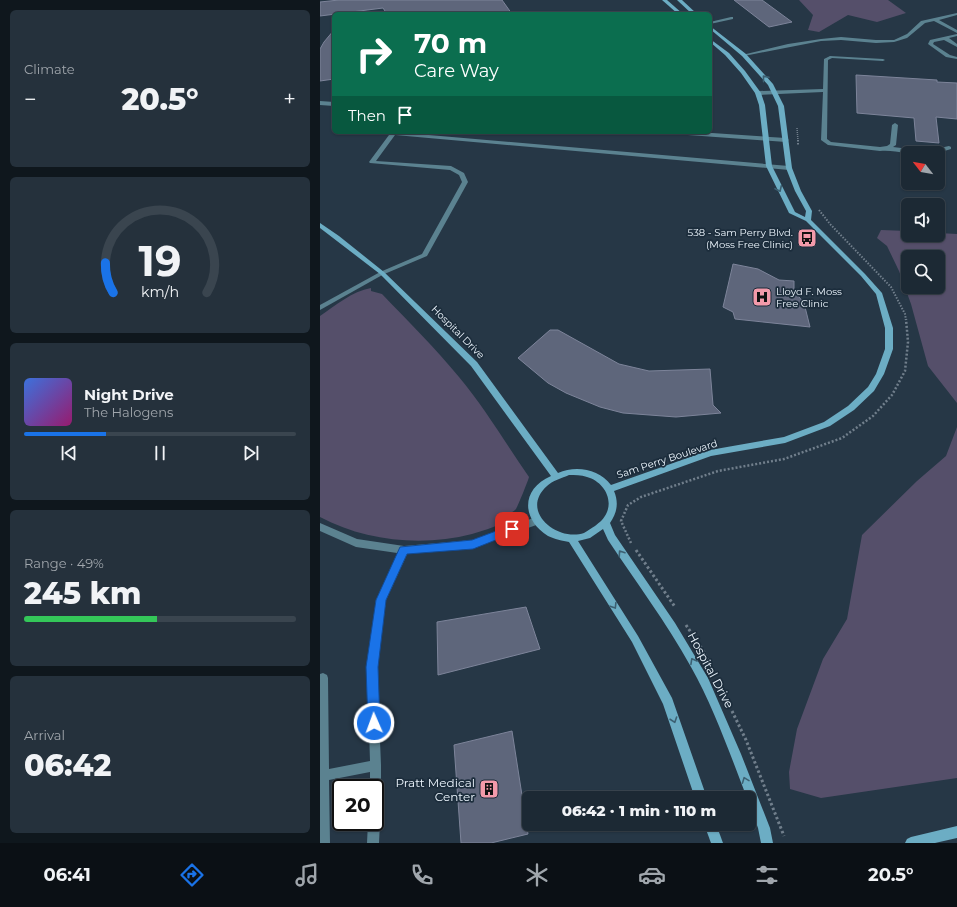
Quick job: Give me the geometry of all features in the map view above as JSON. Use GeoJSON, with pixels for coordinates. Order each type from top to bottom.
{"type":"FeatureCollection","features":[{"type":"Feature","properties":{"kind":"street"},"geometry":{"type":"LineString","coordinates":[[664,0],[679,12]]}},
{"type":"Feature","properties":{"kind":"street"},"geometry":{"type":"LineString","coordinates":[[679,0],[693,12]]}},
{"type":"Feature","properties":{"kind":"street"},"geometry":{"type":"LineString","coordinates":[[744,55],[830,39],[881,41],[901,39],[912,34],[919,25],[934,19],[957,14]]}},
{"type":"Feature","properties":{"kind":"street"},"geometry":{"type":"LineString","coordinates":[[712,23],[731,18]]}},
{"type":"Feature","properties":{"kind":"street"},"geometry":{"type":"LineString","coordinates":[[934,19],[957,32]]}},
{"type":"Feature","properties":{"kind":"street"},"geometry":{"type":"LineString","coordinates":[[712,29],[744,55],[766,78],[774,92],[781,106],[789,168],[798,192],[809,210],[808,220]]}},
{"type":"Feature","properties":{"kind":"street"},"geometry":{"type":"LineString","coordinates":[[957,35],[932,41],[930,44],[948,56],[957,58]]}},
{"type":"Feature","properties":{"kind":"street"},"geometry":{"type":"LineString","coordinates":[[945,38],[957,46]]}},
{"type":"Feature","properties":{"kind":"street","name":"Sam Perry Boulevard"},"geometry":{"type":"LineString","coordinates":[[610,489],[667,467],[710,454],[785,440],[827,424],[846,412],[871,389],[880,374],[890,344],[889,328],[879,293],[808,220],[792,213],[769,166],[762,105],[758,93],[739,68],[712,42]]}},
{"type":"Feature","properties":{"kind":"street"},"geometry":{"type":"LineString","coordinates":[[883,60],[826,59],[824,140],[826,142],[922,153],[937,153],[949,148]]}},
{"type":"Feature","properties":{"kind":"street"},"geometry":{"type":"LineString","coordinates":[[758,93],[826,90]]}},
{"type":"Feature","properties":{"kind":"street"},"geometry":{"type":"LineString","coordinates":[[320,103],[332,104]]}},
{"type":"Feature","properties":{"kind":"street"},"geometry":{"type":"LineString","coordinates":[[888,148],[892,145],[895,125]]}},
{"type":"Feature","properties":{"kind":"street"},"geometry":{"type":"LineString","coordinates":[[320,308],[382,273],[425,255],[465,182],[462,174],[451,168],[372,162],[393,134],[789,168]]}},
{"type":"Feature","properties":{"kind":"street"},"geometry":{"type":"LineString","coordinates":[[700,134],[786,140]]}},
{"type":"Feature","properties":{"kind":"street","name":"Hospital Drive"},"geometry":{"type":"LineString","coordinates":[[320,225],[382,273],[474,364],[556,476]]}},
{"type":"Feature","properties":{"kind":"street"},"geometry":{"type":"LineString","coordinates":[[568,472],[581,472],[593,475],[603,481],[610,489],[614,499],[613,509],[609,519],[601,528],[589,534],[571,537],[553,534],[543,528],[536,521],[532,511],[533,500],[537,490],[545,482],[568,472]]}},
{"type":"Feature","properties":{"kind":"street"},"geometry":{"type":"LineString","coordinates":[[320,527],[356,543],[404,550],[473,544],[536,521]]}},
{"type":"Feature","properties":{"kind":"street","name":"Hospital Drive"},"geometry":{"type":"LineString","coordinates":[[605,523],[611,538],[687,652],[704,681],[724,724],[764,828],[767,843]]}},
{"type":"Feature","properties":{"kind":"street"},"geometry":{"type":"LineString","coordinates":[[571,537],[635,639],[668,702],[699,791]]}},
{"type":"Feature","properties":{"kind":"street"},"geometry":{"type":"LineString","coordinates":[[376,779],[372,667],[381,600],[404,550]]}},
{"type":"Feature","properties":{"kind":"street"},"geometry":{"type":"LineString","coordinates":[[323,678],[324,843]]}},
{"type":"Feature","properties":{"kind":"street"},"geometry":{"type":"LineString","coordinates":[[324,776],[376,765]]}},
{"type":"Feature","properties":{"kind":"street"},"geometry":{"type":"LineString","coordinates":[[373,843],[374,831]]}},
{"type":"Feature","properties":{"kind":"street"},"geometry":{"type":"LineString","coordinates":[[713,831],[717,843]]}},
{"type":"Feature","properties":{"kind":"street"},"geometry":{"type":"LineString","coordinates":[[911,843],[957,832]]}},
{"type":"Feature","properties":{"kind":"path"},"geometry":{"type":"LineString","coordinates":[[797,128],[798,150]]}},
{"type":"Feature","properties":{"kind":"path"},"geometry":{"type":"LineString","coordinates":[[676,609],[630,541],[621,521],[628,505],[641,497],[718,471],[784,459],[842,438],[873,416],[892,395],[905,371],[908,342],[905,314],[891,288],[830,224],[816,206]]}},
{"type":"Feature","properties":{"kind":"path"},"geometry":{"type":"LineString","coordinates":[[684,621],[704,652],[711,666]]}},
{"type":"Feature","properties":{"kind":"path"},"geometry":{"type":"LineString","coordinates":[[730,706],[746,740],[784,836]]}},
{"type":"Feature","properties":{"kind":"shaded area"},"geometry":{"type":"Polygon","coordinates":[[[799,0],[888,0],[906,13],[877,22],[848,15],[819,32],[808,30],[813,15],[799,0]]]}},
{"type":"Feature","properties":{"kind":"shaded area"},"geometry":{"type":"Polygon","coordinates":[[[881,230],[901,231],[901,242],[945,242],[945,233],[957,234],[957,403],[928,366],[907,294],[945,294],[945,250],[901,250],[901,276],[887,246],[877,238],[881,230]]]}},
{"type":"Feature","properties":{"kind":"shaded area"},"geometry":{"type":"Polygon","coordinates":[[[371,288],[371,291],[382,294],[431,345],[459,377],[487,414],[529,477],[516,509],[502,518],[504,523],[476,533],[453,538],[414,541],[356,532],[320,517],[320,316],[357,292],[371,288]]]}},
{"type":"Feature","properties":{"kind":"shaded area"},"geometry":{"type":"Polygon","coordinates":[[[957,427],[957,778],[821,798],[790,789],[789,772],[797,729],[823,659],[847,619],[862,535],[917,481],[946,456],[957,427]]]}},
{"type":"Feature","properties":{"kind":"building"},"geometry":{"type":"Polygon","coordinates":[[[339,0],[502,0],[511,12],[386,12],[383,8],[352,12],[332,12],[332,14],[320,16],[320,2],[339,0]]]}},
{"type":"Feature","properties":{"kind":"building"},"geometry":{"type":"Polygon","coordinates":[[[734,0],[762,0],[792,22],[769,27],[734,0]]]}},
{"type":"Feature","properties":{"kind":"building"},"geometry":{"type":"Polygon","coordinates":[[[332,32],[332,79],[320,81],[320,49],[332,32]]]}},
{"type":"Feature","properties":{"kind":"building"},"geometry":{"type":"Polygon","coordinates":[[[856,75],[937,80],[937,82],[957,83],[957,119],[936,117],[939,143],[916,141],[914,118],[857,113],[856,75]]]}},
{"type":"Feature","properties":{"kind":"building","name":"Lloyd F. Moss Free Clinic"},"geometry":{"type":"Polygon","coordinates":[[[733,264],[758,269],[779,280],[794,281],[794,291],[804,303],[810,327],[735,319],[733,312],[723,307],[733,264]]]}},
{"type":"Feature","properties":{"kind":"building"},"geometry":{"type":"Polygon","coordinates":[[[550,330],[558,330],[619,364],[649,371],[710,369],[713,405],[721,413],[676,417],[623,413],[600,407],[566,393],[548,383],[518,358],[550,330]]]}},
{"type":"Feature","properties":{"kind":"building"},"geometry":{"type":"Polygon","coordinates":[[[526,607],[540,649],[438,675],[437,622],[526,607]]]}},
{"type":"Feature","properties":{"kind":"building","name":"Pratt Medical Center"},"geometry":{"type":"Polygon","coordinates":[[[512,731],[522,795],[522,831],[528,831],[528,834],[491,843],[461,843],[454,745],[512,731]]]}},
{"type":"Feature","properties":{"kind":"place","name":"538 - Sam Perry Blvd. (Moss Free Clinic)"},"geometry":{"type":"Point","coordinates":[807,238]}},
{"type":"Feature","properties":{"kind":"place","name":"Lloyd F. Moss Free Clinic"},"geometry":{"type":"Point","coordinates":[762,297]}},
{"type":"Feature","properties":{"kind":"place","name":"Pratt Medical Center"},"geometry":{"type":"Point","coordinates":[489,789]}},
{"type":"Feature","properties":{"kind":"route"},"geometry":{"type":"LineString","coordinates":[[374,723],[372,667],[381,600],[404,550],[473,544],[512,529]]}}]}
